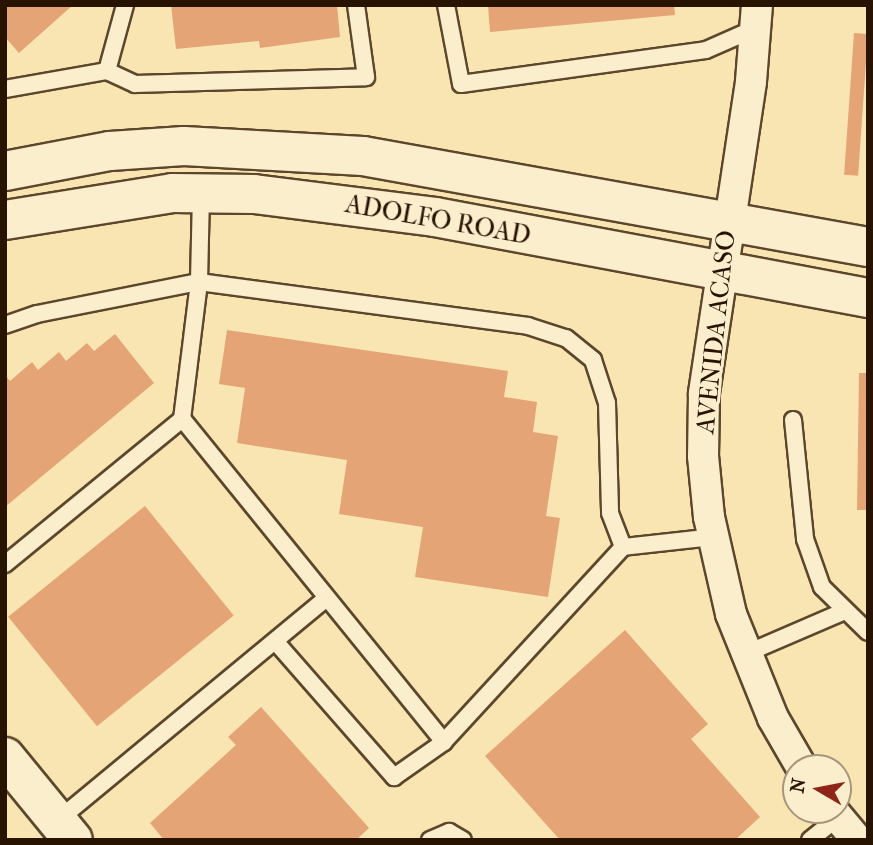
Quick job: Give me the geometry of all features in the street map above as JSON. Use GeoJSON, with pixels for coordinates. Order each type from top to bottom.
{"type":"FeatureCollection","features":[{"type":"Feature","properties":{"kind":"main road","name":"ADOLFO ROAD"},"geometry":{"type":"LineString","coordinates":[[5,171],[110,151],[261,147],[363,156],[868,247]]}},
{"type":"Feature","properties":{"kind":"main road","name":"ADOLFO ROAD"},"geometry":{"type":"LineString","coordinates":[[5,220],[125,198],[201,193],[350,204],[868,298]]}},
{"type":"Feature","properties":{"kind":"main road"},"geometry":{"type":"LineString","coordinates":[[5,757],[65,830]]}},
{"type":"Feature","properties":{"kind":"street","name":"AVENIDA ACASO"},"geometry":{"type":"LineString","coordinates":[[757,17],[704,394],[703,456],[713,537],[745,654],[773,718],[794,754]]}},
{"type":"Feature","properties":{"kind":"lane"},"geometry":{"type":"LineString","coordinates":[[107,71],[125,5]]}},
{"type":"Feature","properties":{"kind":"lane"},"geometry":{"type":"LineString","coordinates":[[5,89],[107,71],[135,84],[366,77],[356,5]]}},
{"type":"Feature","properties":{"kind":"lane"},"geometry":{"type":"LineString","coordinates":[[446,5],[461,84],[706,50],[757,17]]}},
{"type":"Feature","properties":{"kind":"lane"},"geometry":{"type":"LineString","coordinates":[[5,564],[182,419],[199,282],[201,193]]}},
{"type":"Feature","properties":{"kind":"lane"},"geometry":{"type":"LineString","coordinates":[[5,325],[37,314],[199,282],[528,326],[566,338],[593,360],[607,403],[610,513],[623,547]]}},
{"type":"Feature","properties":{"kind":"lane"},"geometry":{"type":"LineString","coordinates":[[182,419],[444,742]]}},
{"type":"Feature","properties":{"kind":"lane"},"geometry":{"type":"LineString","coordinates":[[793,420],[805,539],[822,587],[868,632]]}},
{"type":"Feature","properties":{"kind":"lane"},"geometry":{"type":"LineString","coordinates":[[275,641],[394,777],[444,742],[623,547],[713,537]]}},
{"type":"Feature","properties":{"kind":"lane"},"geometry":{"type":"LineString","coordinates":[[65,830],[275,641],[327,598]]}},
{"type":"Feature","properties":{"kind":"lane"},"geometry":{"type":"LineString","coordinates":[[745,654],[845,611]]}},
{"type":"Feature","properties":{"kind":"lane"},"geometry":{"type":"LineString","coordinates":[[810,840],[838,824]]}},
{"type":"Feature","properties":{"kind":"lane"},"geometry":{"type":"LineString","coordinates":[[430,840],[449,832],[463,840]]}},
{"type":"Feature","properties":{"kind":"building"},"geometry":{"type":"Polygon","coordinates":[[[5,5],[73,5],[19,53],[5,37],[5,5]]]}},
{"type":"Feature","properties":{"kind":"building"},"geometry":{"type":"Polygon","coordinates":[[[171,5],[337,5],[340,37],[260,48],[259,41],[176,49],[171,5]]]}},
{"type":"Feature","properties":{"kind":"building"},"geometry":{"type":"Polygon","coordinates":[[[488,5],[674,5],[675,15],[490,32],[488,5]]]}},
{"type":"Feature","properties":{"kind":"building"},"geometry":{"type":"Polygon","coordinates":[[[854,33],[868,34],[858,176],[844,175],[854,33]]]}},
{"type":"Feature","properties":{"kind":"building"},"geometry":{"type":"Polygon","coordinates":[[[227,330],[508,371],[504,397],[537,402],[533,432],[558,436],[546,516],[560,518],[548,597],[415,577],[423,527],[339,514],[347,460],[237,443],[245,388],[219,384],[227,330]]]}},
{"type":"Feature","properties":{"kind":"building"},"geometry":{"type":"Polygon","coordinates":[[[115,334],[154,383],[5,507],[5,375],[10,381],[32,362],[38,370],[59,352],[66,361],[87,343],[94,351],[115,334]]]}},
{"type":"Feature","properties":{"kind":"building"},"geometry":{"type":"Polygon","coordinates":[[[859,373],[868,373],[868,510],[857,510],[859,373]]]}},
{"type":"Feature","properties":{"kind":"building"},"geometry":{"type":"Polygon","coordinates":[[[145,506],[234,616],[97,726],[8,617],[145,506]]]}},
{"type":"Feature","properties":{"kind":"building"},"geometry":{"type":"Polygon","coordinates":[[[625,630],[708,724],[691,739],[760,817],[735,840],[560,840],[485,756],[625,630]]]}},
{"type":"Feature","properties":{"kind":"building"},"geometry":{"type":"Polygon","coordinates":[[[261,707],[369,828],[356,840],[164,840],[150,823],[236,745],[228,737],[261,707]]]}}]}
